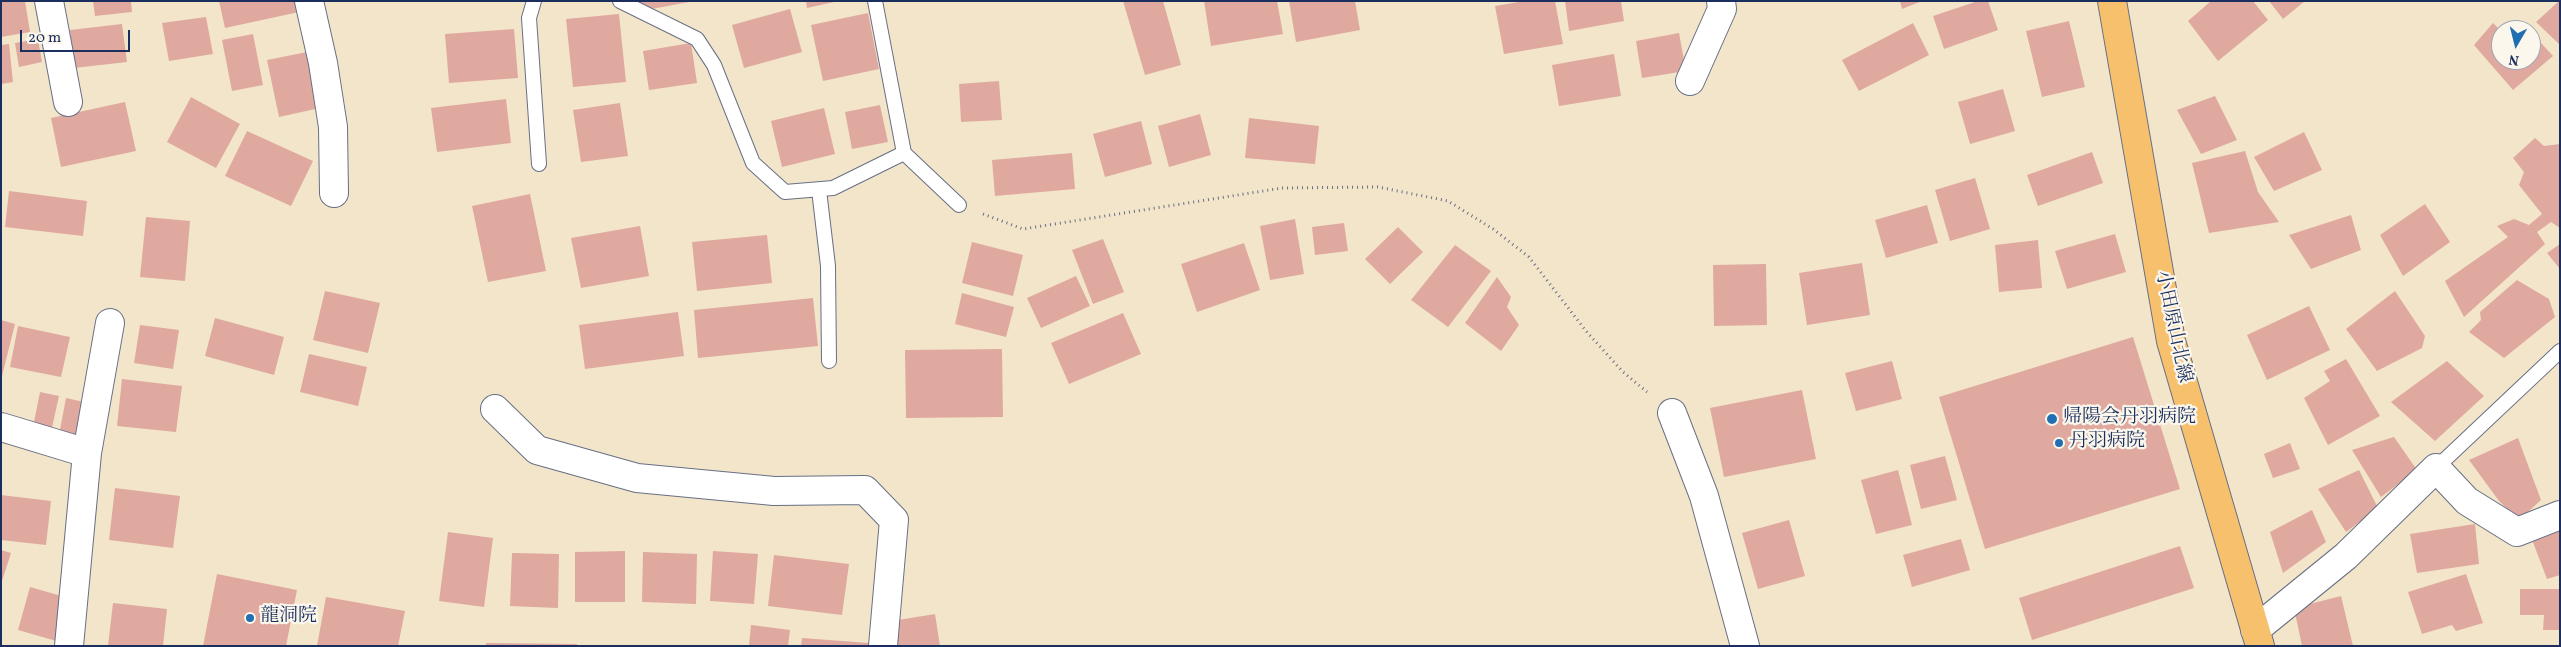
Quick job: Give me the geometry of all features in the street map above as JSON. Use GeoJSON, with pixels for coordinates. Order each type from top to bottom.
{"type":"FeatureCollection","features":[{"type":"Feature","properties":{"kind":"main road","name":"小田原山北線"},"geometry":{"type":"LineString","coordinates":[[2112,1],[2171,341],[2257,638]]}},
{"type":"Feature","properties":{"kind":"street"},"geometry":{"type":"LineString","coordinates":[[49,1],[68,102]]}},
{"type":"Feature","properties":{"kind":"street"},"geometry":{"type":"LineString","coordinates":[[309,1],[323,63],[333,127],[334,193]]}},
{"type":"Feature","properties":{"kind":"street"},"geometry":{"type":"LineString","coordinates":[[1690,80],[1722,9],[1721,1]]}},
{"type":"Feature","properties":{"kind":"street"},"geometry":{"type":"LineString","coordinates":[[69,646],[88,453],[110,323]]}},
{"type":"Feature","properties":{"kind":"street"},"geometry":{"type":"LineString","coordinates":[[495,409],[537,450],[637,478],[774,492],[865,490],[894,520],[883,646]]}},
{"type":"Feature","properties":{"kind":"street"},"geometry":{"type":"LineString","coordinates":[[1672,413],[1704,496],[1745,646]]}},
{"type":"Feature","properties":{"kind":"street"},"geometry":{"type":"LineString","coordinates":[[1,427],[88,453]]}},
{"type":"Feature","properties":{"kind":"street"},"geometry":{"type":"LineString","coordinates":[[2257,638],[2346,556],[2436,468],[2467,500],[2517,532],[2560,515]]}},
{"type":"Feature","properties":{"kind":"lane"},"geometry":{"type":"LineString","coordinates":[[534,1],[529,18],[538,164]]}},
{"type":"Feature","properties":{"kind":"lane"},"geometry":{"type":"LineString","coordinates":[[620,1],[697,39],[714,65],[753,163],[785,192],[833,188],[904,154]]}},
{"type":"Feature","properties":{"kind":"lane"},"geometry":{"type":"LineString","coordinates":[[876,1],[904,154],[959,205]]}},
{"type":"Feature","properties":{"kind":"lane"},"geometry":{"type":"LineString","coordinates":[[820,190],[828,266],[829,361]]}},
{"type":"Feature","properties":{"kind":"lane"},"geometry":{"type":"LineString","coordinates":[[2436,468],[2560,351]]}},
{"type":"Feature","properties":{"kind":"path"},"geometry":{"type":"LineString","coordinates":[[959,205],[1024,229],[1282,188],[1378,188],[1448,201],[1493,229],[1529,257],[1586,331],[1623,372],[1672,413]]}},
{"type":"Feature","properties":{"kind":"building"},"geometry":{"type":"Polygon","coordinates":[[[1,1],[25,1],[30,32],[1,37],[1,1]]]}},
{"type":"Feature","properties":{"kind":"building"},"geometry":{"type":"Polygon","coordinates":[[[93,1],[131,1],[132,12],[95,16],[93,1]]]}},
{"type":"Feature","properties":{"kind":"building"},"geometry":{"type":"Polygon","coordinates":[[[219,1],[295,1],[299,12],[225,28],[219,1]]]}},
{"type":"Feature","properties":{"kind":"building"},"geometry":{"type":"Polygon","coordinates":[[[639,1],[689,1],[689,2],[641,11],[639,1]]]}},
{"type":"Feature","properties":{"kind":"building"},"geometry":{"type":"Polygon","coordinates":[[[806,1],[834,1],[834,2],[807,8],[806,1]]]}},
{"type":"Feature","properties":{"kind":"building"},"geometry":{"type":"Polygon","coordinates":[[[1123,1],[1163,1],[1181,65],[1145,75],[1123,1]]]}},
{"type":"Feature","properties":{"kind":"building"},"geometry":{"type":"Polygon","coordinates":[[[1204,1],[1277,1],[1283,34],[1211,46],[1204,1]]]}},
{"type":"Feature","properties":{"kind":"building"},"geometry":{"type":"Polygon","coordinates":[[[1289,1],[1355,1],[1360,30],[1296,42],[1289,1]]]}},
{"type":"Feature","properties":{"kind":"building"},"geometry":{"type":"Polygon","coordinates":[[[1525,1],[1555,1],[1563,44],[1504,54],[1495,6],[1525,1]]]}},
{"type":"Feature","properties":{"kind":"building"},"geometry":{"type":"Polygon","coordinates":[[[1565,1],[1621,1],[1624,21],[1569,31],[1565,1]]]}},
{"type":"Feature","properties":{"kind":"building"},"geometry":{"type":"Polygon","coordinates":[[[1900,1],[1922,1],[1902,9],[1900,1]]]}},
{"type":"Feature","properties":{"kind":"building"},"geometry":{"type":"Polygon","coordinates":[[[1978,1],[1988,1],[1998,30],[1944,49],[1933,16],[1978,1]]]}},
{"type":"Feature","properties":{"kind":"building"},"geometry":{"type":"Polygon","coordinates":[[[2211,1],[2253,1],[2268,20],[2218,61],[2188,21],[2211,1]]]}},
{"type":"Feature","properties":{"kind":"building"},"geometry":{"type":"Polygon","coordinates":[[[2269,1],[2305,1],[2283,19],[2269,1]]]}},
{"type":"Feature","properties":{"kind":"building"},"geometry":{"type":"Polygon","coordinates":[[[2560,1],[2560,45],[2541,27],[2541,20],[2538,20],[2560,1]]]}},
{"type":"Feature","properties":{"kind":"building"},"geometry":{"type":"Polygon","coordinates":[[[790,9],[802,52],[744,68],[732,25],[790,9]]]}},
{"type":"Feature","properties":{"kind":"building"},"geometry":{"type":"Polygon","coordinates":[[[868,13],[879,69],[823,81],[811,25],[868,13]]]}},
{"type":"Feature","properties":{"kind":"building"},"geometry":{"type":"Polygon","coordinates":[[[619,14],[626,82],[573,87],[566,19],[619,14]]]}},
{"type":"Feature","properties":{"kind":"building"},"geometry":{"type":"Polygon","coordinates":[[[206,17],[213,54],[169,61],[162,23],[206,17]]]}},
{"type":"Feature","properties":{"kind":"building"},"geometry":{"type":"Polygon","coordinates":[[[2069,21],[2085,87],[2042,97],[2026,31],[2069,21]]]}},
{"type":"Feature","properties":{"kind":"building"},"geometry":{"type":"Polygon","coordinates":[[[1913,23],[1929,55],[1859,91],[1842,60],[1913,23]]]}},
{"type":"Feature","properties":{"kind":"building"},"geometry":{"type":"Polygon","coordinates":[[[122,24],[127,62],[74,68],[70,30],[122,24]]]}},
{"type":"Feature","properties":{"kind":"building"},"geometry":{"type":"Polygon","coordinates":[[[2491,25],[2491,65],[2474,45],[2491,25]]]}},
{"type":"Feature","properties":{"kind":"building"},"geometry":{"type":"Polygon","coordinates":[[[514,29],[518,78],[449,83],[445,34],[514,29]]]}},
{"type":"Feature","properties":{"kind":"building"},"geometry":{"type":"Polygon","coordinates":[[[1679,33],[1686,71],[1642,78],[1636,41],[1679,33]]]}},
{"type":"Feature","properties":{"kind":"building"},"geometry":{"type":"Polygon","coordinates":[[[253,34],[263,85],[232,91],[222,40],[253,34]]]}},
{"type":"Feature","properties":{"kind":"building"},"geometry":{"type":"Polygon","coordinates":[[[38,39],[42,62],[19,67],[15,43],[38,39]]]}},
{"type":"Feature","properties":{"kind":"building"},"geometry":{"type":"Polygon","coordinates":[[[691,43],[697,83],[649,90],[643,51],[691,43]]]}},
{"type":"Feature","properties":{"kind":"building"},"geometry":{"type":"Polygon","coordinates":[[[2541,43],[2553,56],[2541,66],[2541,43]]]}},
{"type":"Feature","properties":{"kind":"building"},"geometry":{"type":"Polygon","coordinates":[[[9,44],[13,82],[1,84],[1,45],[9,44]]]}},
{"type":"Feature","properties":{"kind":"building"},"geometry":{"type":"Polygon","coordinates":[[[307,52],[320,108],[279,117],[267,60],[307,52]]]}},
{"type":"Feature","properties":{"kind":"building"},"geometry":{"type":"Polygon","coordinates":[[[1614,54],[1621,96],[1559,106],[1552,65],[1614,54]]]}},
{"type":"Feature","properties":{"kind":"building"},"geometry":{"type":"Polygon","coordinates":[[[2496,70],[2537,70],[2513,90],[2496,70]]]}},
{"type":"Feature","properties":{"kind":"building"},"geometry":{"type":"Polygon","coordinates":[[[999,81],[1002,120],[961,122],[959,84],[999,81]]]}},
{"type":"Feature","properties":{"kind":"building"},"geometry":{"type":"Polygon","coordinates":[[[2003,89],[2015,131],[1970,144],[1958,102],[2003,89]]]}},
{"type":"Feature","properties":{"kind":"building"},"geometry":{"type":"Polygon","coordinates":[[[2215,96],[2237,140],[2201,154],[2177,110],[2215,96]]]}},
{"type":"Feature","properties":{"kind":"building"},"geometry":{"type":"Polygon","coordinates":[[[191,97],[240,124],[216,168],[167,142],[191,97]]]}},
{"type":"Feature","properties":{"kind":"building"},"geometry":{"type":"Polygon","coordinates":[[[506,99],[511,143],[437,152],[431,108],[506,99]]]}},
{"type":"Feature","properties":{"kind":"building"},"geometry":{"type":"Polygon","coordinates":[[[125,102],[136,151],[61,167],[51,118],[125,102]]]}},
{"type":"Feature","properties":{"kind":"building"},"geometry":{"type":"Polygon","coordinates":[[[620,103],[628,156],[581,162],[573,110],[620,103]]]}},
{"type":"Feature","properties":{"kind":"building"},"geometry":{"type":"Polygon","coordinates":[[[880,105],[888,142],[852,149],[845,112],[880,105]]]}},
{"type":"Feature","properties":{"kind":"building"},"geometry":{"type":"Polygon","coordinates":[[[824,108],[835,154],[782,167],[771,121],[824,108]]]}},
{"type":"Feature","properties":{"kind":"building"},"geometry":{"type":"Polygon","coordinates":[[[1200,114],[1211,155],[1169,167],[1158,126],[1200,114]]]}},
{"type":"Feature","properties":{"kind":"building"},"geometry":{"type":"Polygon","coordinates":[[[1249,118],[1319,126],[1315,164],[1245,158],[1249,118]]]}},
{"type":"Feature","properties":{"kind":"building"},"geometry":{"type":"Polygon","coordinates":[[[1141,121],[1152,164],[1105,177],[1093,134],[1141,121]]]}},
{"type":"Feature","properties":{"kind":"building"},"geometry":{"type":"Polygon","coordinates":[[[247,131],[313,161],[291,206],[225,176],[247,131]]]}},
{"type":"Feature","properties":{"kind":"building"},"geometry":{"type":"Polygon","coordinates":[[[2304,132],[2322,170],[2274,191],[2254,157],[2304,132]]]}},
{"type":"Feature","properties":{"kind":"building"},"geometry":{"type":"Polygon","coordinates":[[[2535,138],[2544,146],[2560,144],[2560,228],[2551,222],[2537,232],[2545,244],[2464,317],[2445,281],[2508,237],[2497,226],[2514,219],[2529,225],[2542,214],[2519,185],[2524,172],[2513,158],[2535,138]]]}},
{"type":"Feature","properties":{"kind":"building"},"geometry":{"type":"Polygon","coordinates":[[[2245,151],[2258,192],[2279,222],[2209,233],[2192,163],[2245,151]]]}},
{"type":"Feature","properties":{"kind":"building"},"geometry":{"type":"Polygon","coordinates":[[[2092,152],[2103,183],[2038,206],[2027,175],[2092,152]]]}},
{"type":"Feature","properties":{"kind":"building"},"geometry":{"type":"Polygon","coordinates":[[[1072,153],[1075,189],[995,196],[992,160],[1072,153]]]}},
{"type":"Feature","properties":{"kind":"building"},"geometry":{"type":"Polygon","coordinates":[[[1975,178],[1990,229],[1950,241],[1935,190],[1975,178]]]}},
{"type":"Feature","properties":{"kind":"building"},"geometry":{"type":"Polygon","coordinates":[[[9,191],[87,201],[83,236],[5,227],[9,191]]]}},
{"type":"Feature","properties":{"kind":"building"},"geometry":{"type":"Polygon","coordinates":[[[530,194],[546,271],[488,282],[472,206],[530,194]]]}},
{"type":"Feature","properties":{"kind":"building"},"geometry":{"type":"Polygon","coordinates":[[[2425,204],[2450,242],[2403,276],[2380,235],[2425,204]]]}},
{"type":"Feature","properties":{"kind":"building"},"geometry":{"type":"Polygon","coordinates":[[[1927,205],[1938,243],[1886,258],[1875,220],[1927,205]]]}},
{"type":"Feature","properties":{"kind":"building"},"geometry":{"type":"Polygon","coordinates":[[[2351,215],[2361,250],[2311,269],[2289,235],[2351,215]]]}},
{"type":"Feature","properties":{"kind":"building"},"geometry":{"type":"Polygon","coordinates":[[[146,217],[190,221],[185,281],[140,277],[146,217]]]}},
{"type":"Feature","properties":{"kind":"building"},"geometry":{"type":"Polygon","coordinates":[[[1295,219],[1304,274],[1270,280],[1260,226],[1295,219]]]}},
{"type":"Feature","properties":{"kind":"building"},"geometry":{"type":"Polygon","coordinates":[[[1344,223],[1348,251],[1315,255],[1312,227],[1344,223]]]}},
{"type":"Feature","properties":{"kind":"building"},"geometry":{"type":"Polygon","coordinates":[[[640,226],[649,276],[581,288],[571,238],[640,226]]]}},
{"type":"Feature","properties":{"kind":"building"},"geometry":{"type":"Polygon","coordinates":[[[1398,227],[1423,252],[1390,284],[1365,259],[1398,227]]]}},
{"type":"Feature","properties":{"kind":"building"},"geometry":{"type":"Polygon","coordinates":[[[2115,234],[2126,272],[2067,289],[2055,251],[2115,234]]]}},
{"type":"Feature","properties":{"kind":"building"},"geometry":{"type":"Polygon","coordinates":[[[767,235],[772,283],[697,291],[692,242],[767,235]]]}},
{"type":"Feature","properties":{"kind":"building"},"geometry":{"type":"Polygon","coordinates":[[[1103,239],[1124,292],[1093,304],[1072,250],[1103,239]]]}},
{"type":"Feature","properties":{"kind":"building"},"geometry":{"type":"Polygon","coordinates":[[[2038,240],[2042,288],[1999,292],[1995,245],[2038,240]]]}},
{"type":"Feature","properties":{"kind":"building"},"geometry":{"type":"Polygon","coordinates":[[[972,242],[1023,255],[1013,296],[962,283],[972,242]]]}},
{"type":"Feature","properties":{"kind":"building"},"geometry":{"type":"Polygon","coordinates":[[[1244,243],[1260,290],[1197,312],[1181,264],[1244,243]]]}},
{"type":"Feature","properties":{"kind":"building"},"geometry":{"type":"Polygon","coordinates":[[[2560,244],[2560,269],[2547,253],[2560,244]]]}},
{"type":"Feature","properties":{"kind":"building"},"geometry":{"type":"Polygon","coordinates":[[[1455,245],[1491,271],[1448,327],[1411,300],[1455,245]]]}},
{"type":"Feature","properties":{"kind":"building"},"geometry":{"type":"Polygon","coordinates":[[[1862,263],[1870,315],[1807,325],[1799,273],[1862,263]]]}},
{"type":"Feature","properties":{"kind":"building"},"geometry":{"type":"Polygon","coordinates":[[[1766,264],[1767,325],[1714,326],[1713,265],[1766,264]]]}},
{"type":"Feature","properties":{"kind":"building"},"geometry":{"type":"Polygon","coordinates":[[[1076,276],[1090,306],[1041,328],[1027,298],[1076,276]]]}},
{"type":"Feature","properties":{"kind":"building"},"geometry":{"type":"Polygon","coordinates":[[[1497,277],[1511,297],[1507,307],[1519,325],[1501,351],[1465,323],[1497,277]]]}},
{"type":"Feature","properties":{"kind":"building"},"geometry":{"type":"Polygon","coordinates":[[[2517,280],[2549,299],[2555,317],[2504,358],[2469,332],[2481,320],[2480,312],[2517,280]]]}},
{"type":"Feature","properties":{"kind":"building"},"geometry":{"type":"Polygon","coordinates":[[[325,291],[380,303],[368,353],[313,340],[325,291]]]}},
{"type":"Feature","properties":{"kind":"building"},"geometry":{"type":"Polygon","coordinates":[[[2395,291],[2425,336],[2422,348],[2377,371],[2346,329],[2395,291]]]}},
{"type":"Feature","properties":{"kind":"building"},"geometry":{"type":"Polygon","coordinates":[[[962,293],[1014,307],[1006,337],[955,324],[962,293]]]}},
{"type":"Feature","properties":{"kind":"building"},"geometry":{"type":"Polygon","coordinates":[[[813,298],[818,346],[698,358],[694,310],[813,298]]]}},
{"type":"Feature","properties":{"kind":"building"},"geometry":{"type":"Polygon","coordinates":[[[2309,306],[2330,350],[2267,380],[2247,335],[2309,306]]]}},
{"type":"Feature","properties":{"kind":"building"},"geometry":{"type":"Polygon","coordinates":[[[678,312],[684,356],[585,369],[579,325],[678,312]]]}},
{"type":"Feature","properties":{"kind":"building"},"geometry":{"type":"Polygon","coordinates":[[[1123,313],[1141,354],[1069,384],[1051,343],[1123,313]]]}},
{"type":"Feature","properties":{"kind":"building"},"geometry":{"type":"Polygon","coordinates":[[[215,318],[284,337],[274,375],[205,356],[215,318]]]}},
{"type":"Feature","properties":{"kind":"building"},"geometry":{"type":"Polygon","coordinates":[[[1,320],[15,324],[2,376],[1,376],[1,320]]]}},
{"type":"Feature","properties":{"kind":"building"},"geometry":{"type":"Polygon","coordinates":[[[140,325],[179,330],[173,369],[134,363],[140,325]]]}},
{"type":"Feature","properties":{"kind":"building"},"geometry":{"type":"Polygon","coordinates":[[[18,326],[70,337],[61,377],[10,367],[18,326]]]}},
{"type":"Feature","properties":{"kind":"building","name":"丹羽病院"},"geometry":{"type":"Polygon","coordinates":[[[2133,337],[2180,489],[1985,549],[1939,397],[2133,337]]]}},
{"type":"Feature","properties":{"kind":"building"},"geometry":{"type":"Polygon","coordinates":[[[1002,349],[1003,417],[906,418],[905,350],[1002,349]]]}},
{"type":"Feature","properties":{"kind":"building"},"geometry":{"type":"Polygon","coordinates":[[[309,354],[367,367],[358,406],[300,392],[309,354]]]}},
{"type":"Feature","properties":{"kind":"building"},"geometry":{"type":"Polygon","coordinates":[[[2346,359],[2380,416],[2328,445],[2304,398],[2330,381],[2324,371],[2346,359]]]}},
{"type":"Feature","properties":{"kind":"building"},"geometry":{"type":"Polygon","coordinates":[[[1892,361],[1902,399],[1856,411],[1845,373],[1892,361]]]}},
{"type":"Feature","properties":{"kind":"building"},"geometry":{"type":"Polygon","coordinates":[[[2447,361],[2484,396],[2435,441],[2391,402],[2447,361]]]}},
{"type":"Feature","properties":{"kind":"building"},"geometry":{"type":"Polygon","coordinates":[[[122,379],[182,386],[176,432],[117,426],[122,379]]]}},
{"type":"Feature","properties":{"kind":"building"},"geometry":{"type":"Polygon","coordinates":[[[1802,390],[1816,459],[1724,477],[1710,408],[1802,390]]]}},
{"type":"Feature","properties":{"kind":"building"},"geometry":{"type":"Polygon","coordinates":[[[40,392],[59,396],[51,432],[33,427],[40,392]]]}},
{"type":"Feature","properties":{"kind":"building"},"geometry":{"type":"Polygon","coordinates":[[[66,398],[93,404],[86,440],[59,435],[66,398]]]}},
{"type":"Feature","properties":{"kind":"building"},"geometry":{"type":"Polygon","coordinates":[[[2394,437],[2417,470],[2381,497],[2352,450],[2394,437]]]}},
{"type":"Feature","properties":{"kind":"building"},"geometry":{"type":"Polygon","coordinates":[[[2518,438],[2541,500],[2519,520],[2499,501],[2469,460],[2518,438]]]}},
{"type":"Feature","properties":{"kind":"building"},"geometry":{"type":"Polygon","coordinates":[[[2290,443],[2300,469],[2273,478],[2264,454],[2290,443]]]}},
{"type":"Feature","properties":{"kind":"building"},"geometry":{"type":"Polygon","coordinates":[[[1945,456],[1957,500],[1921,509],[1910,465],[1945,456]]]}},
{"type":"Feature","properties":{"kind":"building"},"geometry":{"type":"Polygon","coordinates":[[[1898,470],[1912,525],[1876,534],[1861,480],[1898,470]]]}},
{"type":"Feature","properties":{"kind":"building"},"geometry":{"type":"Polygon","coordinates":[[[2359,470],[2378,508],[2346,532],[2318,489],[2359,470]]]}},
{"type":"Feature","properties":{"kind":"building"},"geometry":{"type":"Polygon","coordinates":[[[115,488],[180,496],[173,548],[109,540],[115,488]]]}},
{"type":"Feature","properties":{"kind":"building"},"geometry":{"type":"Polygon","coordinates":[[[1,495],[51,501],[46,545],[1,540],[1,495]]]}},
{"type":"Feature","properties":{"kind":"building"},"geometry":{"type":"Polygon","coordinates":[[[2312,510],[2326,542],[2283,573],[2270,532],[2312,510]]]}},
{"type":"Feature","properties":{"kind":"building"},"geometry":{"type":"Polygon","coordinates":[[[1789,520],[1805,576],[1758,589],[1742,533],[1789,520]]]}},
{"type":"Feature","properties":{"kind":"building"},"geometry":{"type":"Polygon","coordinates":[[[2475,524],[2479,564],[2417,573],[2410,534],[2475,524]]]}},
{"type":"Feature","properties":{"kind":"building"},"geometry":{"type":"Polygon","coordinates":[[[2560,527],[2560,575],[2547,579],[2531,537],[2560,527]]]}},
{"type":"Feature","properties":{"kind":"building"},"geometry":{"type":"Polygon","coordinates":[[[448,532],[493,538],[484,607],[439,601],[448,532]]]}},
{"type":"Feature","properties":{"kind":"building"},"geometry":{"type":"Polygon","coordinates":[[[1961,539],[1970,570],[1912,587],[1903,555],[1961,539]]]}},
{"type":"Feature","properties":{"kind":"building"},"geometry":{"type":"Polygon","coordinates":[[[2180,546],[2194,588],[2032,640],[2019,598],[2180,546]]]}},
{"type":"Feature","properties":{"kind":"building"},"geometry":{"type":"Polygon","coordinates":[[[1,550],[11,553],[2,581],[1,581],[1,550]]]}},
{"type":"Feature","properties":{"kind":"building"},"geometry":{"type":"Polygon","coordinates":[[[625,551],[625,602],[575,602],[575,552],[625,551]]]}},
{"type":"Feature","properties":{"kind":"building"},"geometry":{"type":"Polygon","coordinates":[[[713,551],[758,554],[754,604],[710,601],[713,551]]]}},
{"type":"Feature","properties":{"kind":"building"},"geometry":{"type":"Polygon","coordinates":[[[643,552],[697,554],[696,604],[642,602],[643,552]]]}},
{"type":"Feature","properties":{"kind":"building"},"geometry":{"type":"Polygon","coordinates":[[[512,553],[559,554],[558,608],[510,606],[512,553]]]}},
{"type":"Feature","properties":{"kind":"building"},"geometry":{"type":"Polygon","coordinates":[[[774,555],[849,564],[842,615],[768,606],[774,555]]]}},
{"type":"Feature","properties":{"kind":"building","name":"龍洞院"},"geometry":{"type":"Polygon","coordinates":[[[217,574],[297,590],[286,646],[203,646],[217,574]]]}},
{"type":"Feature","properties":{"kind":"building"},"geometry":{"type":"Polygon","coordinates":[[[2466,574],[2483,623],[2456,631],[2452,625],[2422,634],[2408,592],[2466,574]]]}},
{"type":"Feature","properties":{"kind":"building"},"geometry":{"type":"Polygon","coordinates":[[[30,587],[72,599],[60,642],[18,630],[30,587]]]}},
{"type":"Feature","properties":{"kind":"building"},"geometry":{"type":"Polygon","coordinates":[[[2520,589],[2560,589],[2560,630],[2543,630],[2544,615],[2520,615],[2520,589]]]}},
{"type":"Feature","properties":{"kind":"building"},"geometry":{"type":"Polygon","coordinates":[[[2341,596],[2353,646],[2302,646],[2294,608],[2341,596]]]}},
{"type":"Feature","properties":{"kind":"building"},"geometry":{"type":"Polygon","coordinates":[[[326,597],[405,611],[398,646],[317,646],[326,597]]]}},
{"type":"Feature","properties":{"kind":"building"},"geometry":{"type":"Polygon","coordinates":[[[113,603],[167,609],[163,646],[108,646],[113,603]]]}},
{"type":"Feature","properties":{"kind":"building"},"geometry":{"type":"Polygon","coordinates":[[[935,614],[940,646],[896,646],[892,621],[935,614]]]}},
{"type":"Feature","properties":{"kind":"building"},"geometry":{"type":"Polygon","coordinates":[[[751,625],[790,630],[788,646],[749,646],[751,625]]]}},
{"type":"Feature","properties":{"kind":"building"},"geometry":{"type":"Polygon","coordinates":[[[802,638],[869,643],[869,646],[801,646],[802,638]]]}},
{"type":"Feature","properties":{"kind":"building"},"geometry":{"type":"Polygon","coordinates":[[[486,643],[577,644],[577,646],[486,646],[486,643]]]}},
{"type":"Feature","properties":{"kind":"place","name":"帰陽会丹羽病院"},"geometry":{"type":"Point","coordinates":[2052,419]}},
{"type":"Feature","properties":{"kind":"place","name":"丹羽病院"},"geometry":{"type":"Point","coordinates":[2059,443]}},
{"type":"Feature","properties":{"kind":"place","name":"龍洞院"},"geometry":{"type":"Point","coordinates":[250,618]}}]}
